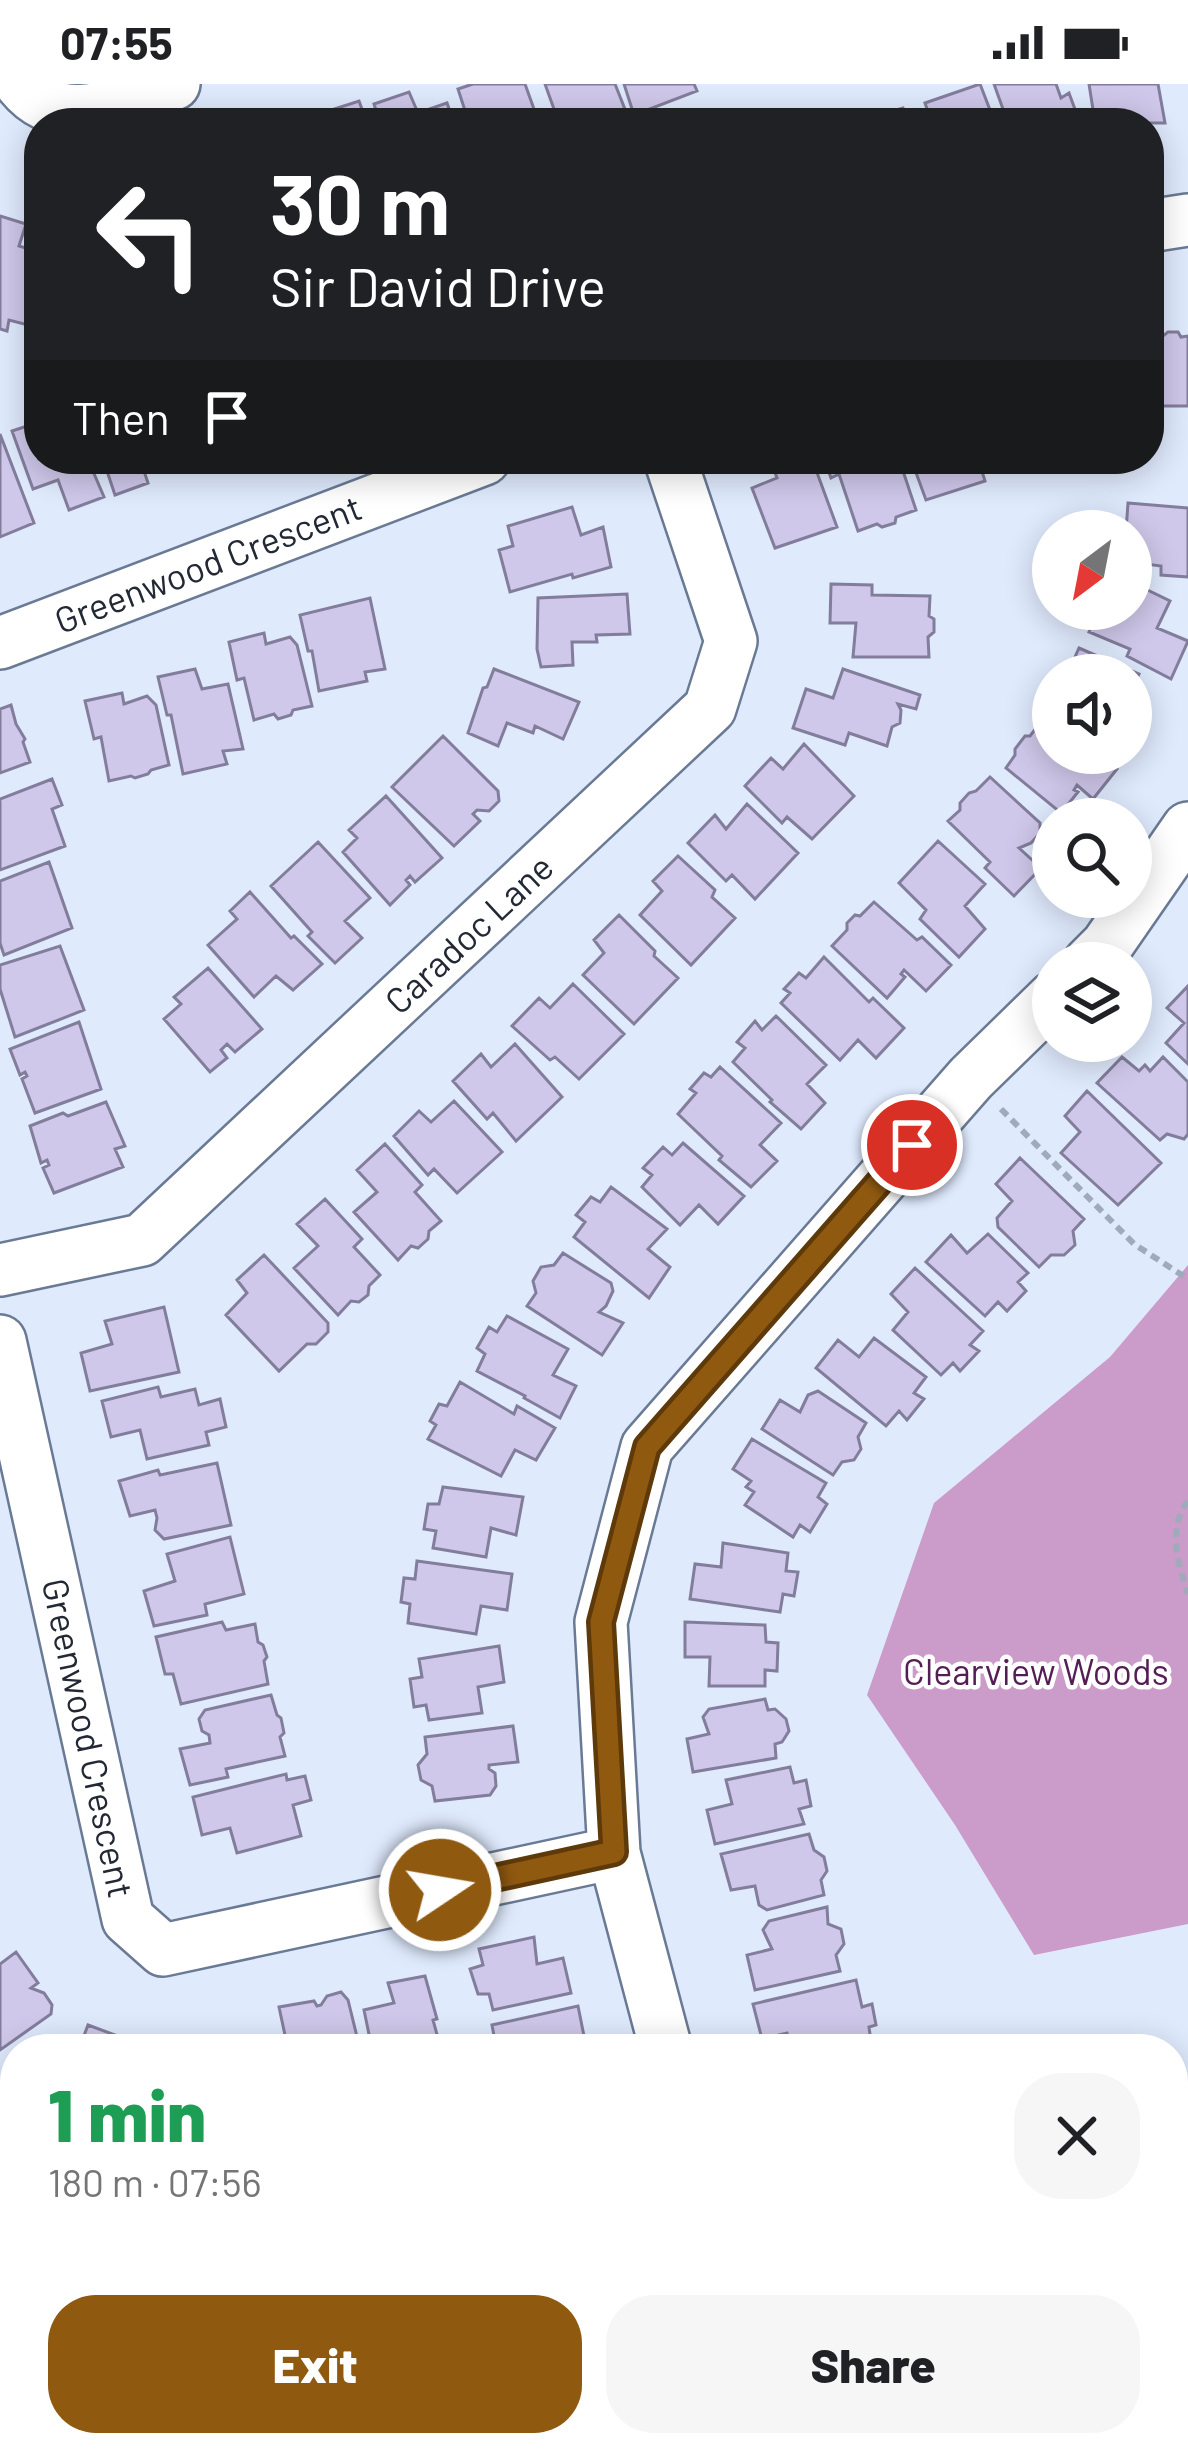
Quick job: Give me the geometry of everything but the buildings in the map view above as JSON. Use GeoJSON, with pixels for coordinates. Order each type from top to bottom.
{"type":"FeatureCollection","features":[{"type":"Feature","properties":{"kind":"street"},"geometry":{"type":"LineString","coordinates":[[20,84],[54,108]]}},
{"type":"Feature","properties":{"kind":"street"},"geometry":{"type":"LineString","coordinates":[[105,108],[174,84]]}},
{"type":"Feature","properties":{"kind":"street","name":"Greenwood Crescent"},"geometry":{"type":"LineString","coordinates":[[0,643],[445,474]]}},
{"type":"Feature","properties":{"kind":"street","name":"Caradoc Lane"},"geometry":{"type":"LineString","coordinates":[[0,1270],[142,1240],[710,708],[731,641],[675,474]]}},
{"type":"Feature","properties":{"kind":"street"},"geometry":{"type":"LineString","coordinates":[[1109,942],[1188,828]]}},
{"type":"Feature","properties":{"kind":"street"},"geometry":{"type":"LineString","coordinates":[[662,2034],[614,1852],[601,1622],[647,1447],[971,1078],[1032,1018]]}},
{"type":"Feature","properties":{"kind":"street","name":"Greenwood Crescent"},"geometry":{"type":"LineString","coordinates":[[0,1341],[128,1919],[163,1950],[614,1852]]}},
{"type":"Feature","properties":{"kind":"path"},"geometry":{"type":"LineString","coordinates":[[971,1078],[1134,1244],[1188,1280]]}},
{"type":"Feature","properties":{"kind":"path"},"geometry":{"type":"LineString","coordinates":[[1188,1502],[1178,1514],[1177,1563],[1188,1594]]}},
{"type":"Feature","properties":{"kind":"green space","name":"Clearview Woods"},"geometry":{"type":"Polygon","coordinates":[[[1188,1265],[1188,1924],[1034,1955],[955,1825],[867,1695],[934,1503],[1110,1357],[1188,1265]]]}},
{"type":"Feature","properties":{"kind":"route"},"geometry":{"type":"LineString","coordinates":[[440,1890],[614,1852],[601,1622],[647,1447],[912,1145]]}}]}
